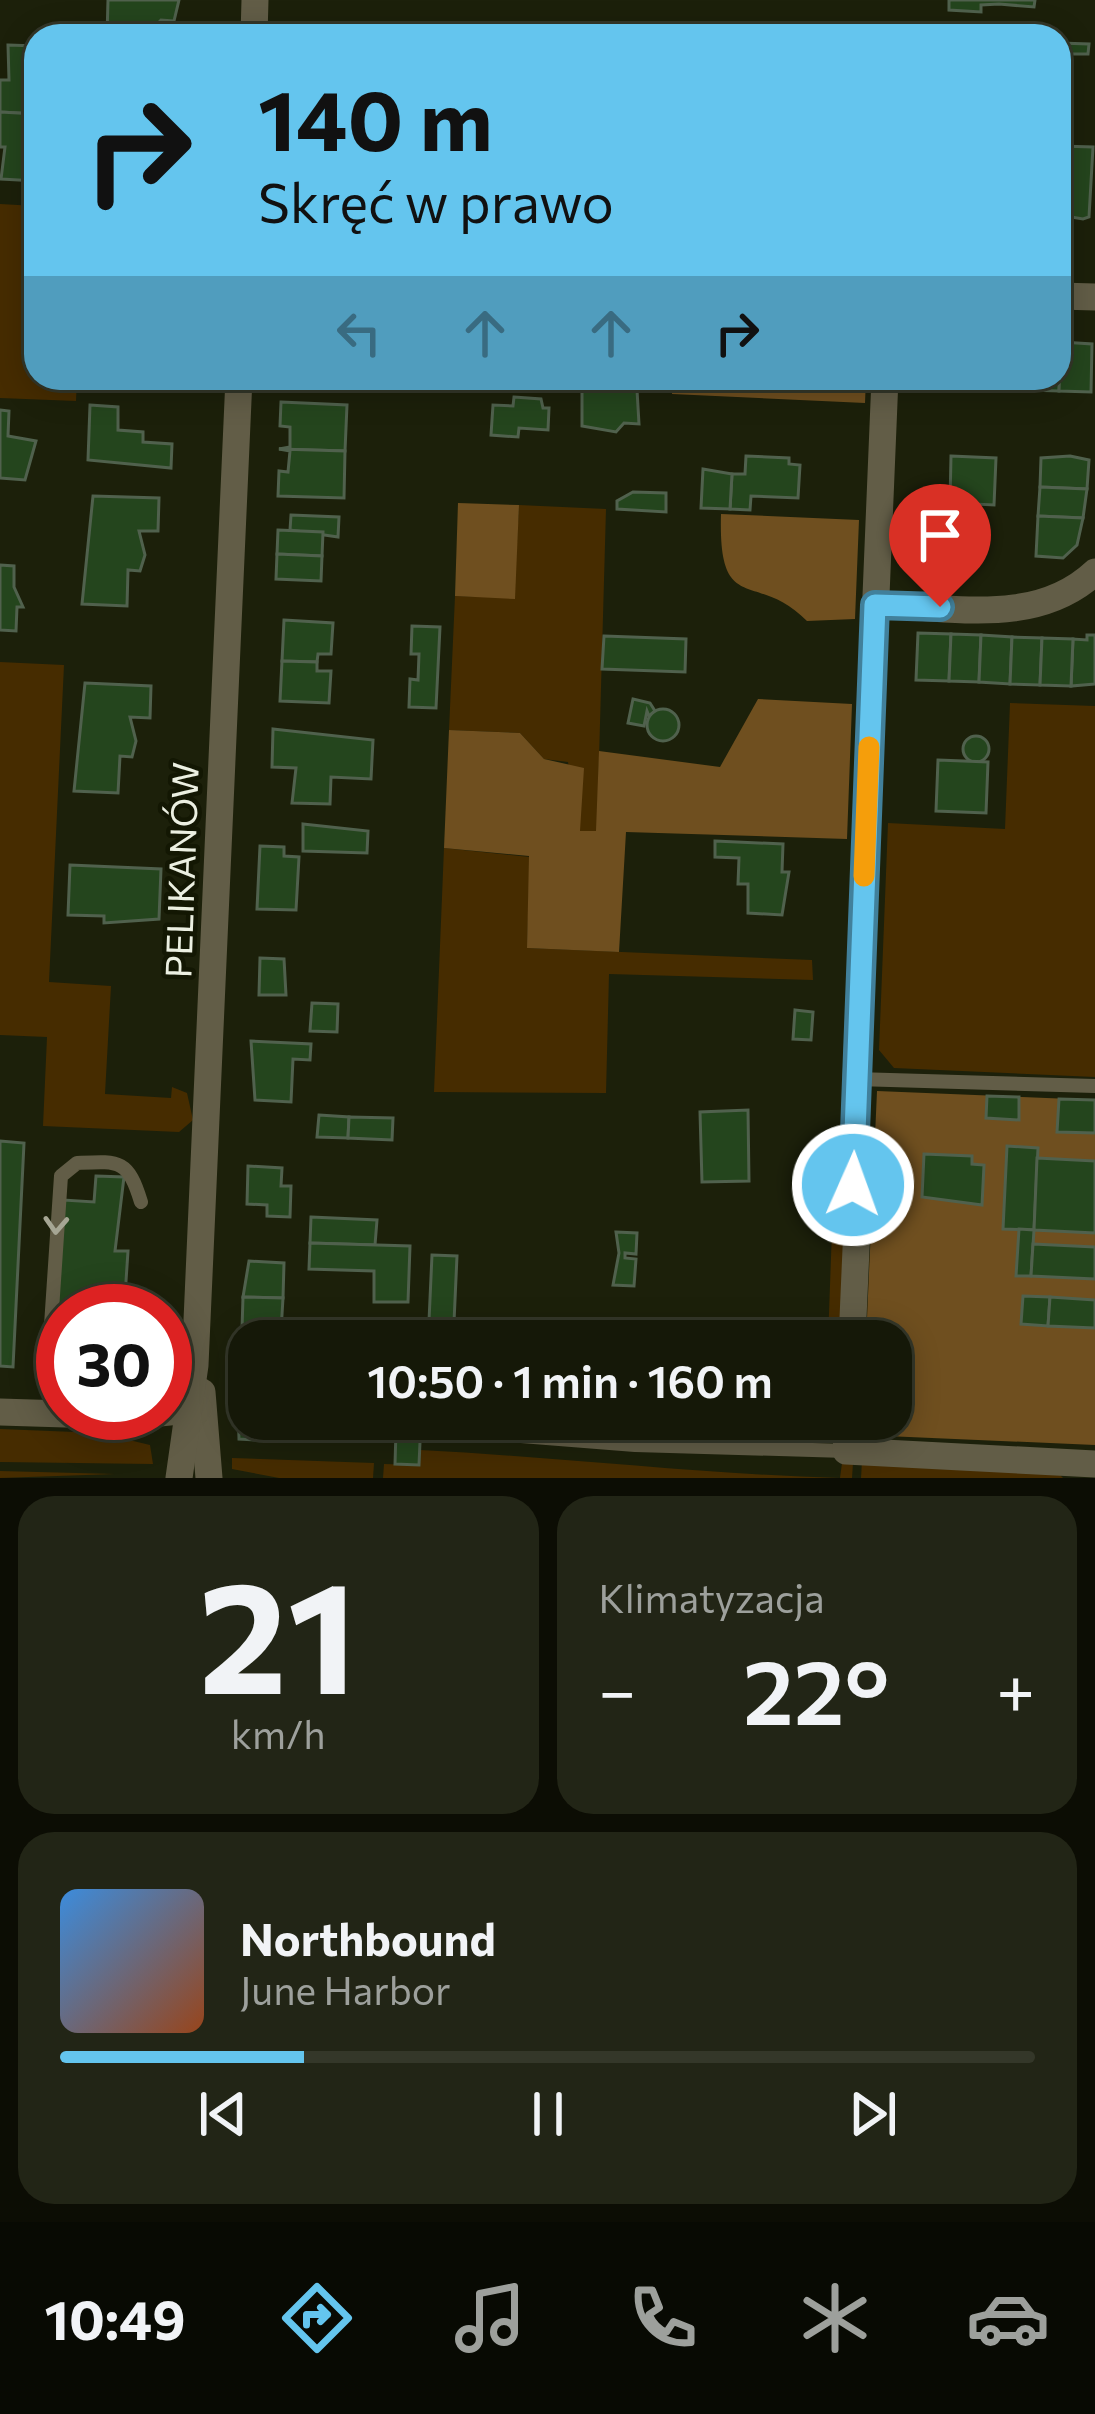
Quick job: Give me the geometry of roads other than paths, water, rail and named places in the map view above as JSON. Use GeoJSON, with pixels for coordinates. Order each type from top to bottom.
{"type":"FeatureCollection","features":[{"type":"Feature","properties":{"kind":"street","name":"PELIKANÓW"},"geometry":{"type":"LineString","coordinates":[[179,1478],[195,1409],[238,390]]}},
{"type":"Feature","properties":{"kind":"street"},"geometry":{"type":"LineString","coordinates":[[853,1320],[856,1079],[884,390]]}},
{"type":"Feature","properties":{"kind":"street"},"geometry":{"type":"LineString","coordinates":[[875,605],[1028,609],[1067,596],[1095,572]]}},
{"type":"Feature","properties":{"kind":"street","name":"PELIKANÓW"},"geometry":{"type":"LineString","coordinates":[[195,1409],[209,1478]]}},
{"type":"Feature","properties":{"kind":"street"},"geometry":{"type":"LineString","coordinates":[[0,1412],[153,1416],[195,1409]]}},
{"type":"Feature","properties":{"kind":"street"},"geometry":{"type":"LineString","coordinates":[[847,1440],[846,1451],[1084,1468]]}},
{"type":"Feature","properties":{"kind":"lane"},"geometry":{"type":"LineString","coordinates":[[856,1079],[1095,1086]]}},
{"type":"Feature","properties":{"kind":"lane"},"geometry":{"type":"LineString","coordinates":[[54,1284],[61,1176],[76,1163],[121,1164],[132,1172],[141,1202]]}},
{"type":"Feature","properties":{"kind":"lane"},"geometry":{"type":"LineString","coordinates":[[572,1440],[846,1451]]}}]}
